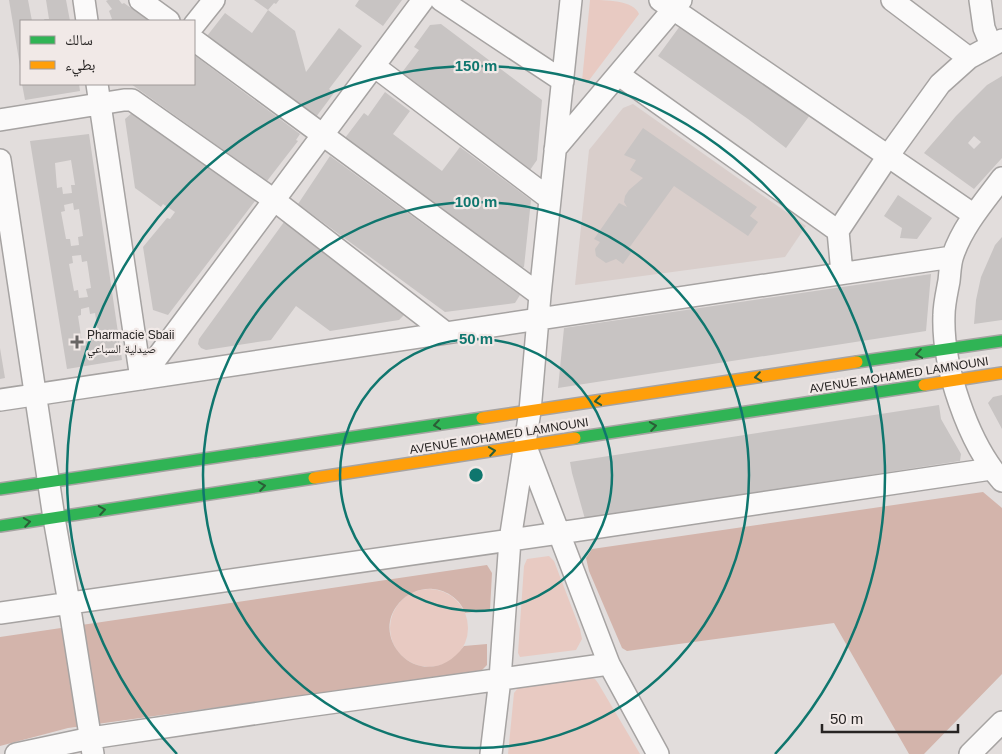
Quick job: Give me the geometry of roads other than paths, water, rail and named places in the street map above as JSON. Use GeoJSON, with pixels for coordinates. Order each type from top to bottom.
{"type":"FeatureCollection","features":[{"type":"Feature","properties":{"kind":"street"},"geometry":{"type":"LineString","coordinates":[[84,0],[87,20]]}},
{"type":"Feature","properties":{"kind":"street"},"geometry":{"type":"LineString","coordinates":[[140,0],[168,20]]}},
{"type":"Feature","properties":{"kind":"street"},"geometry":{"type":"LineString","coordinates":[[195,24],[214,0]]}},
{"type":"Feature","properties":{"kind":"street"},"geometry":{"type":"LineString","coordinates":[[141,379],[423,0]]}},
{"type":"Feature","properties":{"kind":"street"},"geometry":{"type":"LineString","coordinates":[[441,0],[562,80]]}},
{"type":"Feature","properties":{"kind":"street"},"geometry":{"type":"LineString","coordinates":[[491,754],[500,679],[510,540],[530,411],[540,295],[571,0]]}},
{"type":"Feature","properties":{"kind":"street"},"geometry":{"type":"LineString","coordinates":[[893,0],[970,58]]}},
{"type":"Feature","properties":{"kind":"street"},"geometry":{"type":"LineString","coordinates":[[842,273],[838,231],[888,156],[940,84],[970,58],[997,42],[984,28],[980,0]]}},
{"type":"Feature","properties":{"kind":"street"},"geometry":{"type":"LineString","coordinates":[[555,149],[619,75],[672,3],[974,215]]}},
{"type":"Feature","properties":{"kind":"street"},"geometry":{"type":"LineString","coordinates":[[195,41],[540,295]]}},
{"type":"Feature","properties":{"kind":"street"},"geometry":{"type":"LineString","coordinates":[[374,66],[550,199]]}},
{"type":"Feature","properties":{"kind":"street"},"geometry":{"type":"LineString","coordinates":[[619,75],[838,231]]}},
{"type":"Feature","properties":{"kind":"street"},"geometry":{"type":"LineString","coordinates":[[98,94],[141,379]]}},
{"type":"Feature","properties":{"kind":"street"},"geometry":{"type":"LineString","coordinates":[[0,120],[98,94],[132,100],[274,200],[446,333]]}},
{"type":"Feature","properties":{"kind":"street"},"geometry":{"type":"LineString","coordinates":[[0,160],[48,482],[92,746]]}},
{"type":"Feature","properties":{"kind":"street"},"geometry":{"type":"LineString","coordinates":[[0,613],[558,533],[997,475],[964,418],[946,350],[944,315],[952,257],[960,238],[974,215],[1002,178]]}},
{"type":"Feature","properties":{"kind":"street"},"geometry":{"type":"LineString","coordinates":[[0,400],[952,257]]}},
{"type":"Feature","properties":{"kind":"street","name":"AVENUE MOHAMED LAMNOUNI"},"geometry":{"type":"LineString","coordinates":[[0,489],[1002,341]]}},
{"type":"Feature","properties":{"kind":"street","name":"AVENUE MOHAMED LAMNOUNI"},"geometry":{"type":"LineString","coordinates":[[0,526],[1002,373]]}},
{"type":"Feature","properties":{"kind":"street"},"geometry":{"type":"LineString","coordinates":[[526,446],[609,664],[658,754]]}},
{"type":"Feature","properties":{"kind":"street"},"geometry":{"type":"LineString","coordinates":[[16,754],[92,746],[293,708],[609,664]]}},
{"type":"Feature","properties":{"kind":"street"},"geometry":{"type":"LineString","coordinates":[[970,754],[1002,722]]}},
{"type":"Feature","properties":{"kind":"place","name":"Pharmacie Sbaii صيدلية السباعي"},"geometry":{"type":"Point","coordinates":[77,342]}}]}
